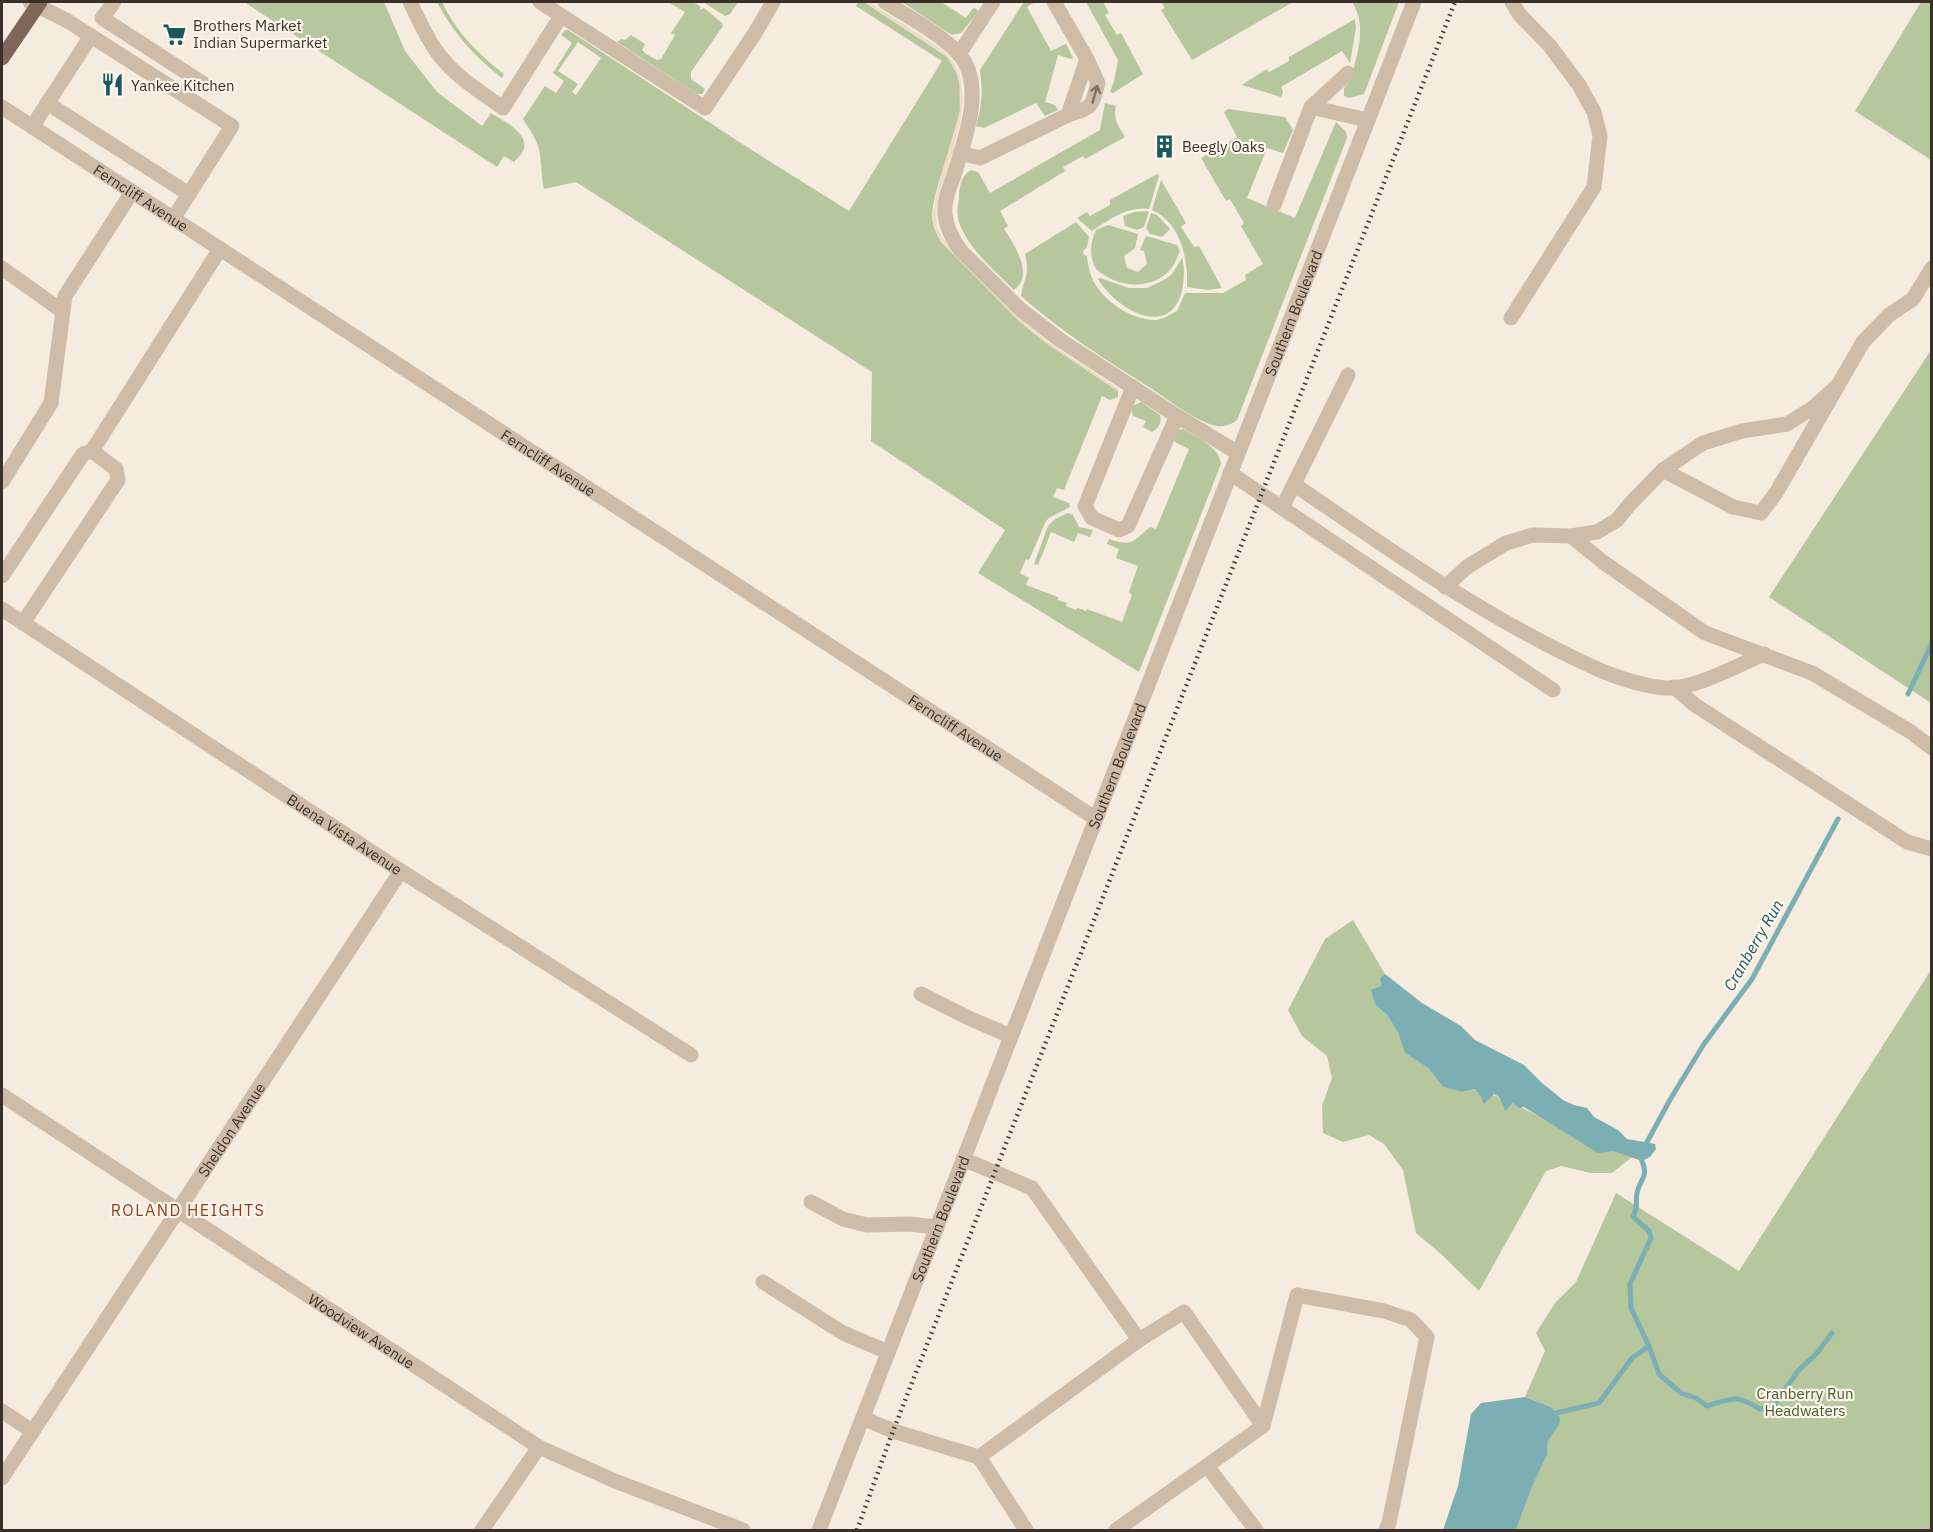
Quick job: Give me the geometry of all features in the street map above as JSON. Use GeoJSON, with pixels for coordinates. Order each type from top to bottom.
{"type":"FeatureCollection","features":[{"type":"Feature","properties":{"kind":"main road"},"geometry":{"type":"LineString","coordinates":[[4,51],[36,3]]}},
{"type":"Feature","properties":{"kind":"street"},"geometry":{"type":"LineString","coordinates":[[114,2],[102,18],[207,86]]}},
{"type":"Feature","properties":{"kind":"street"},"geometry":{"type":"LineString","coordinates":[[410,2],[427,37],[440,57],[502,108],[561,16]]}},
{"type":"Feature","properties":{"kind":"street"},"geometry":{"type":"LineString","coordinates":[[540,2],[705,108],[773,2]]}},
{"type":"Feature","properties":{"kind":"street"},"geometry":{"type":"LineString","coordinates":[[885,2],[942,39],[959,54],[968,69],[973,100],[947,197],[945,213],[953,240],[961,251],[1020,309],[1060,340],[1238,453]]}},
{"type":"Feature","properties":{"kind":"street"},"geometry":{"type":"LineString","coordinates":[[959,54],[993,2]]}},
{"type":"Feature","properties":{"kind":"street"},"geometry":{"type":"LineString","coordinates":[[960,153],[980,158],[1068,115],[1087,60],[1054,2]]}},
{"type":"Feature","properties":{"kind":"street","name":"Southern Boulevard"},"geometry":{"type":"LineString","coordinates":[[819,1530],[1414,2]]}},
{"type":"Feature","properties":{"kind":"street"},"geometry":{"type":"LineString","coordinates":[[1511,318],[1594,187],[1600,136],[1594,112],[1580,85],[1550,46],[1519,14],[1512,2]]}},
{"type":"Feature","properties":{"kind":"street"},"geometry":{"type":"LineString","coordinates":[[36,3],[232,126],[174,219]]}},
{"type":"Feature","properties":{"kind":"street"},"geometry":{"type":"LineString","coordinates":[[32,127],[91,36]]}},
{"type":"Feature","properties":{"kind":"street"},"geometry":{"type":"LineString","coordinates":[[1274,205],[1311,107],[1348,73]]}},
{"type":"Feature","properties":{"kind":"street"},"geometry":{"type":"LineString","coordinates":[[47,103],[189,194]]}},
{"type":"Feature","properties":{"kind":"street","name":"Ferncliff Avenue"},"geometry":{"type":"LineString","coordinates":[[2,107],[1095,819]]}},
{"type":"Feature","properties":{"kind":"street"},"geometry":{"type":"LineString","coordinates":[[1311,107],[1367,120]]}},
{"type":"Feature","properties":{"kind":"street"},"geometry":{"type":"LineString","coordinates":[[2,482],[51,403],[65,296],[132,192]]}},
{"type":"Feature","properties":{"kind":"street"},"geometry":{"type":"LineString","coordinates":[[2,576],[83,454],[92,451],[219,249]]}},
{"type":"Feature","properties":{"kind":"street"},"geometry":{"type":"LineString","coordinates":[[2,268],[62,311]]}},
{"type":"Feature","properties":{"kind":"street"},"geometry":{"type":"LineString","coordinates":[[1663,470],[1733,507],[1761,513],[1776,493],[1863,342],[1889,315],[1913,299],[1932,268]]}},
{"type":"Feature","properties":{"kind":"street"},"geometry":{"type":"LineString","coordinates":[[1282,508],[1348,375]]}},
{"type":"Feature","properties":{"kind":"street"},"geometry":{"type":"LineString","coordinates":[[1445,587],[1467,567],[1506,543],[1533,535],[1571,536],[1597,532],[1617,520],[1663,470],[1703,442],[1742,431],[1787,424],[1814,407],[1837,386]]}},
{"type":"Feature","properties":{"kind":"street"},"geometry":{"type":"LineString","coordinates":[[1133,387],[1085,506],[1092,518],[1119,530],[1128,526],[1177,416]]}},
{"type":"Feature","properties":{"kind":"street"},"geometry":{"type":"LineString","coordinates":[[23,623],[118,480],[116,469],[92,451]]}},
{"type":"Feature","properties":{"kind":"street"},"geometry":{"type":"LineString","coordinates":[[1230,473],[1553,690]]}},
{"type":"Feature","properties":{"kind":"street"},"geometry":{"type":"LineString","coordinates":[[1295,485],[1445,587],[1503,622],[1571,657],[1626,680],[1665,688],[1674,687],[1702,681],[1764,654]]}},
{"type":"Feature","properties":{"kind":"street"},"geometry":{"type":"LineString","coordinates":[[1571,536],[1705,633],[1812,673],[1911,732],[1932,748]]}},
{"type":"Feature","properties":{"kind":"street","name":"Buena Vista Avenue"},"geometry":{"type":"LineString","coordinates":[[2,609],[401,871],[691,1055]]}},
{"type":"Feature","properties":{"kind":"street"},"geometry":{"type":"LineString","coordinates":[[1674,687],[1695,705],[1907,842],[1932,849]]}},
{"type":"Feature","properties":{"kind":"street","name":"Sheldon Avenue"},"geometry":{"type":"LineString","coordinates":[[2,1478],[401,871]]}},
{"type":"Feature","properties":{"kind":"street"},"geometry":{"type":"LineString","coordinates":[[921,994],[1011,1036]]}},
{"type":"Feature","properties":{"kind":"street","name":"Woodview Avenue"},"geometry":{"type":"LineString","coordinates":[[2,1095],[539,1447],[615,1480],[743,1530]]}},
{"type":"Feature","properties":{"kind":"street"},"geometry":{"type":"LineString","coordinates":[[963,1159],[1032,1188],[1139,1340]]}},
{"type":"Feature","properties":{"kind":"street"},"geometry":{"type":"LineString","coordinates":[[811,1202],[843,1219],[867,1224],[937,1227]]}},
{"type":"Feature","properties":{"kind":"street"},"geometry":{"type":"LineString","coordinates":[[763,1282],[843,1333],[888,1352]]}},
{"type":"Feature","properties":{"kind":"street"},"geometry":{"type":"LineString","coordinates":[[1116,1530],[1263,1426],[1297,1295],[1384,1311],[1411,1320],[1427,1337],[1386,1530]]}},
{"type":"Feature","properties":{"kind":"street"},"geometry":{"type":"LineString","coordinates":[[979,1457],[1139,1340],[1184,1312],[1263,1426]]}},
{"type":"Feature","properties":{"kind":"street"},"geometry":{"type":"LineString","coordinates":[[2,1411],[33,1431]]}},
{"type":"Feature","properties":{"kind":"street"},"geometry":{"type":"LineString","coordinates":[[862,1418],[893,1431],[979,1457],[1026,1530]]}},
{"type":"Feature","properties":{"kind":"street"},"geometry":{"type":"LineString","coordinates":[[482,1530],[539,1447]]}},
{"type":"Feature","properties":{"kind":"street"},"geometry":{"type":"LineString","coordinates":[[1207,1466],[1256,1530]]}},
{"type":"Feature","properties":{"kind":"green space"},"geometry":{"type":"Polygon","coordinates":[[[244,2],[384,2],[405,51],[437,92],[482,126],[491,113],[514,128],[523,139],[523,151],[514,162],[504,156],[497,167],[244,2]]]}},
{"type":"Feature","properties":{"kind":"green space"},"geometry":{"type":"Polygon","coordinates":[[[437,2],[442,2],[454,23],[469,42],[504,74],[502,78],[465,43],[437,2]]]}},
{"type":"Feature","properties":{"kind":"green space"},"geometry":{"type":"Polygon","coordinates":[[[668,2],[693,2],[701,7],[699,10],[704,8],[722,23],[723,26],[691,72],[691,79],[705,89],[702,94],[697,94],[617,42],[631,35],[645,44],[642,50],[646,54],[657,60],[661,59],[675,35],[671,33],[685,12],[668,2]]]}},
{"type":"Feature","properties":{"kind":"green space"},"geometry":{"type":"Polygon","coordinates":[[[703,2],[738,2],[730,14],[725,16],[703,2]]]}},
{"type":"Feature","properties":{"kind":"green space"},"geometry":{"type":"Polygon","coordinates":[[[858,2],[864,2],[946,56],[957,74],[961,93],[960,113],[935,196],[932,216],[941,242],[1020,322],[1046,343],[1118,391],[1118,397],[1110,400],[1102,396],[1064,490],[1057,488],[1053,497],[1069,503],[1070,507],[1046,521],[1029,560],[1026,559],[1020,573],[1029,578],[1026,585],[1058,597],[1058,600],[1067,603],[1066,606],[1076,610],[1078,608],[1086,611],[1087,609],[1122,622],[1132,595],[1129,592],[1138,566],[1116,558],[1119,549],[1107,544],[1109,539],[1128,543],[1150,527],[1156,529],[1189,449],[1175,442],[1178,430],[1183,429],[1206,443],[1220,458],[1221,464],[1139,672],[978,573],[1005,530],[871,441],[872,372],[576,182],[544,189],[538,145],[523,119],[545,86],[556,93],[564,81],[553,73],[572,43],[561,35],[568,30],[849,211],[942,61],[856,6],[858,2]],[[578,42],[558,71],[578,84],[572,92],[576,95],[601,58],[578,42]]]}},
{"type":"Feature","properties":{"kind":"green space"},"geometry":{"type":"Polygon","coordinates":[[[902,2],[941,2],[966,18],[973,8],[978,12],[961,33],[952,35],[902,2]]]}},
{"type":"Feature","properties":{"kind":"green space"},"geometry":{"type":"Polygon","coordinates":[[[1024,2],[1035,2],[1027,7],[1051,51],[1066,44],[1073,58],[1058,55],[1045,102],[1055,105],[1058,110],[1045,116],[1036,103],[984,128],[976,126],[982,92],[980,70],[1024,2]]]}},
{"type":"Feature","properties":{"kind":"green space"},"geometry":{"type":"Polygon","coordinates":[[[1086,2],[1103,2],[1109,13],[1105,15],[1117,35],[1121,33],[1143,74],[1113,93],[1110,92],[1118,60],[1086,2]]]}},
{"type":"Feature","properties":{"kind":"green space"},"geometry":{"type":"Polygon","coordinates":[[[1161,2],[1293,2],[1192,60],[1161,10],[1165,8],[1161,2]]]}},
{"type":"Feature","properties":{"kind":"green space"},"geometry":{"type":"Polygon","coordinates":[[[1352,2],[1399,2],[1364,94],[1350,98],[1344,96],[1344,88],[1352,76],[1360,34],[1359,18],[1352,2]]]}},
{"type":"Feature","properties":{"kind":"green space"},"geometry":{"type":"Polygon","coordinates":[[[1921,2],[1931,2],[1931,160],[1855,111],[1921,2]]]}},
{"type":"Feature","properties":{"kind":"green space"},"geometry":{"type":"Polygon","coordinates":[[[1355,19],[1356,28],[1350,63],[1342,51],[1281,87],[1283,92],[1281,97],[1242,85],[1267,69],[1269,72],[1289,61],[1289,57],[1355,19]]]}},
{"type":"Feature","properties":{"kind":"green space"},"geometry":{"type":"Polygon","coordinates":[[[1105,103],[1116,106],[1118,126],[1125,137],[1085,159],[1083,156],[1063,167],[1065,171],[1000,211],[1008,226],[1004,229],[1017,251],[1023,269],[1020,284],[1014,290],[981,257],[961,227],[958,210],[961,182],[971,170],[978,172],[990,193],[1100,130],[1105,103]]]}},
{"type":"Feature","properties":{"kind":"green space"},"geometry":{"type":"Polygon","coordinates":[[[1228,109],[1285,117],[1293,130],[1283,153],[1267,148],[1247,198],[1295,218],[1336,122],[1346,132],[1347,138],[1237,420],[1219,426],[1200,420],[1099,355],[1021,296],[1027,272],[1025,254],[1076,222],[1089,237],[1087,247],[1083,251],[1087,256],[1095,284],[1106,298],[1129,314],[1146,319],[1161,319],[1177,311],[1185,293],[1223,293],[1246,280],[1245,275],[1263,264],[1241,226],[1244,223],[1230,199],[1226,201],[1201,158],[1237,137],[1224,112],[1228,109]]]}},
{"type":"Feature","properties":{"kind":"green space"},"geometry":{"type":"Polygon","coordinates":[[[1157,174],[1159,176],[1149,209],[1126,211],[1092,231],[1077,218],[1087,212],[1090,216],[1110,205],[1110,200],[1157,174]]]}},
{"type":"Feature","properties":{"kind":"green space"},"geometry":{"type":"Polygon","coordinates":[[[1161,180],[1186,223],[1181,227],[1194,247],[1199,246],[1222,288],[1208,290],[1187,287],[1184,253],[1176,232],[1170,223],[1152,210],[1161,180]]]}},
{"type":"Feature","properties":{"kind":"green space"},"geometry":{"type":"Polygon","coordinates":[[[1149,212],[1144,227],[1137,230],[1125,226],[1123,216],[1149,212]]]}},
{"type":"Feature","properties":{"kind":"green space"},"geometry":{"type":"Polygon","coordinates":[[[1151,213],[1157,215],[1170,229],[1162,237],[1150,234],[1146,228],[1151,213]]]}},
{"type":"Feature","properties":{"kind":"green space"},"geometry":{"type":"Polygon","coordinates":[[[1108,225],[1138,234],[1135,248],[1124,256],[1127,268],[1138,272],[1147,264],[1144,251],[1140,250],[1146,236],[1177,245],[1180,251],[1174,265],[1160,278],[1142,284],[1122,283],[1104,275],[1096,269],[1091,250],[1096,230],[1108,225]]]}},
{"type":"Feature","properties":{"kind":"green space"},"geometry":{"type":"Polygon","coordinates":[[[1182,258],[1184,274],[1182,291],[1175,306],[1166,314],[1154,317],[1129,309],[1116,300],[1098,279],[1129,288],[1147,288],[1172,274],[1182,258]]]}},
{"type":"Feature","properties":{"kind":"green space"},"geometry":{"type":"Polygon","coordinates":[[[1931,350],[1931,703],[1769,597],[1931,350]]]}},
{"type":"Feature","properties":{"kind":"green space"},"geometry":{"type":"Polygon","coordinates":[[[1141,402],[1160,415],[1159,425],[1152,432],[1143,427],[1146,421],[1133,416],[1131,409],[1141,402]]]}},
{"type":"Feature","properties":{"kind":"green space"},"geometry":{"type":"Polygon","coordinates":[[[1068,513],[1073,515],[1079,527],[1093,530],[1090,537],[1078,533],[1074,542],[1051,532],[1038,565],[1034,564],[1048,526],[1055,519],[1068,513]]]}},
{"type":"Feature","properties":{"kind":"green space"},"geometry":{"type":"Polygon","coordinates":[[[1353,920],[1385,974],[1380,979],[1381,986],[1375,1004],[1388,1016],[1398,1033],[1405,1053],[1428,1068],[1443,1087],[1462,1092],[1475,1089],[1481,1097],[1495,1095],[1505,1110],[1513,1103],[1613,1151],[1632,1157],[1612,1173],[1591,1173],[1561,1166],[1546,1171],[1479,1291],[1416,1233],[1403,1170],[1384,1144],[1369,1135],[1343,1142],[1323,1133],[1322,1106],[1332,1078],[1327,1056],[1302,1036],[1288,1010],[1325,939],[1353,920]]]}},
{"type":"Feature","properties":{"kind":"green space","name":"Cranberry Run Headwaters"},"geometry":{"type":"Polygon","coordinates":[[[1931,970],[1931,1530],[1516,1530],[1547,1455],[1548,1441],[1558,1425],[1551,1407],[1525,1397],[1545,1351],[1536,1333],[1555,1303],[1576,1282],[1616,1193],[1739,1271],[1931,970]]]}},
{"type":"Feature","properties":{"kind":"shaded area"},"geometry":{"type":"Polygon","coordinates":[[[864,2],[869,2],[943,50],[960,75],[962,112],[936,209],[937,228],[944,240],[1022,320],[1048,342],[1118,388],[1118,391],[1046,343],[1020,322],[941,242],[934,228],[932,217],[940,179],[960,111],[959,78],[946,56],[864,2]]]}},
{"type":"Feature","properties":{"kind":"water"},"geometry":{"type":"Polygon","coordinates":[[[1385,974],[1422,1003],[1461,1026],[1475,1040],[1524,1065],[1563,1100],[1587,1108],[1594,1117],[1618,1130],[1627,1139],[1655,1144],[1656,1149],[1650,1157],[1642,1161],[1613,1151],[1598,1153],[1524,1107],[1519,1108],[1513,1103],[1505,1111],[1499,1097],[1494,1094],[1484,1104],[1475,1089],[1462,1092],[1443,1087],[1428,1068],[1405,1053],[1398,1033],[1388,1016],[1375,1004],[1371,990],[1381,986],[1380,978],[1385,974]]]}},
{"type":"Feature","properties":{"kind":"water"},"geometry":{"type":"Polygon","coordinates":[[[1525,1397],[1551,1407],[1560,1418],[1559,1425],[1548,1441],[1547,1455],[1516,1530],[1443,1530],[1458,1486],[1471,1414],[1481,1403],[1525,1397]]]}},
{"type":"Feature","properties":{"kind":"waterway","name":"Cranberry Run"},"geometry":{"type":"LineString","coordinates":[[1908,694],[1932,643]]}},
{"type":"Feature","properties":{"kind":"waterway","name":"Cranberry Run"},"geometry":{"type":"LineString","coordinates":[[1647,1142],[1704,1044],[1752,979],[1838,819]]}},
{"type":"Feature","properties":{"kind":"waterway","name":"Cranberry Run"},"geometry":{"type":"LineString","coordinates":[[1642,1161],[1645,1171],[1638,1188],[1633,1217],[1649,1231],[1651,1238],[1630,1284],[1631,1308],[1659,1374],[1681,1393],[1696,1398],[1707,1406],[1740,1399],[1760,1409],[1772,1408],[1798,1371],[1817,1353],[1832,1333]]}},
{"type":"Feature","properties":{"kind":"waterway"},"geometry":{"type":"LineString","coordinates":[[1556,1413],[1599,1403],[1632,1358],[1649,1346]]}},
{"type":"Feature","properties":{"kind":"railway"},"geometry":{"type":"LineString","coordinates":[[857,1530],[893,1431],[1455,2]]}},
{"type":"Feature","properties":{"kind":"place","name":"Brothers Market Indian Supermarket"},"geometry":{"type":"Point","coordinates":[175,34]}},
{"type":"Feature","properties":{"kind":"place","name":"Yankee Kitchen"},"geometry":{"type":"Point","coordinates":[113,85]}},
{"type":"Feature","properties":{"kind":"place","name":"Beegly Oaks"},"geometry":{"type":"Point","coordinates":[1164,146]}},
{"type":"Feature","properties":{"kind":"district","name":"ROLAND HEIGHTS"},"geometry":{"type":"Point","coordinates":[188,1210]}}]}
